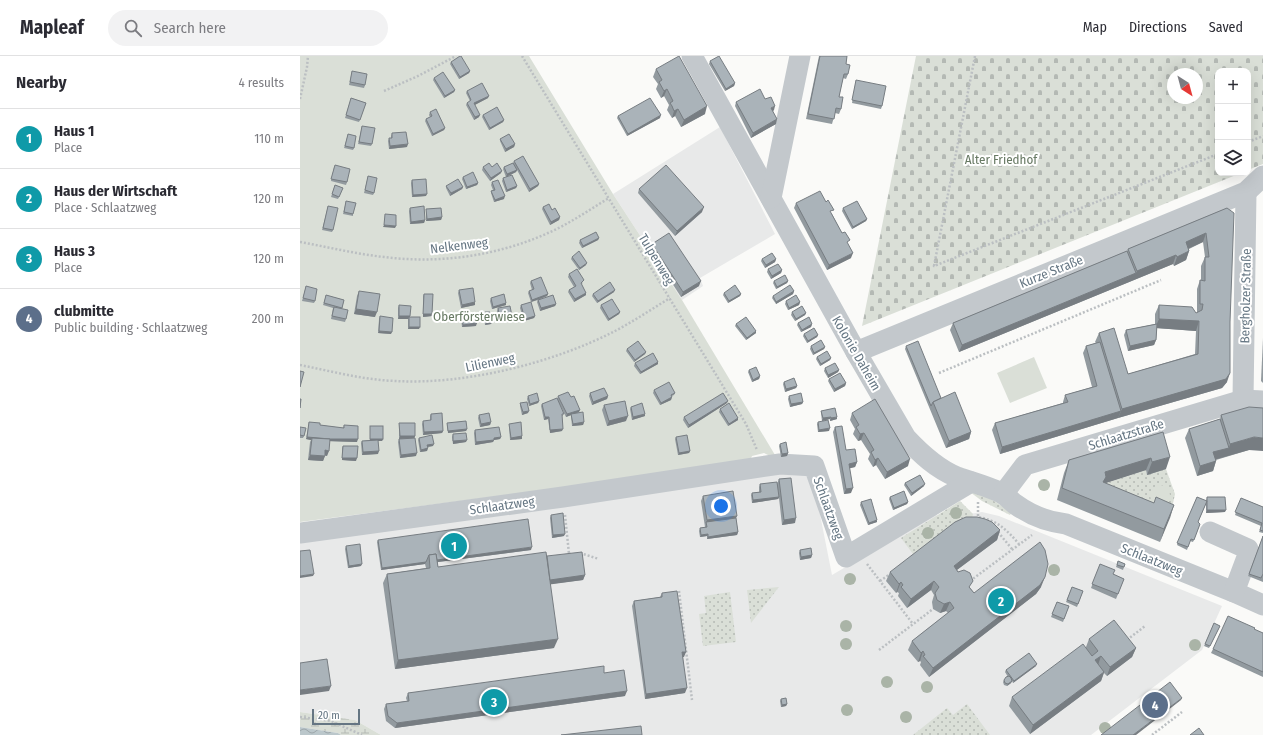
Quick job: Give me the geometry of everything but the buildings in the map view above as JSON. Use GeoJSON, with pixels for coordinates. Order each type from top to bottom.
{"type":"FeatureCollection","features":[{"type":"Feature","properties":{"kind":"street"},"geometry":{"type":"LineString","coordinates":[[771,198],[800,56]]}},
{"type":"Feature","properties":{"kind":"street","name":"Kolonie Daheim"},"geometry":{"type":"LineString","coordinates":[[699,58],[771,198],[856,352],[910,442],[926,458],[940,468],[971,482]]}},
{"type":"Feature","properties":{"kind":"street"},"geometry":{"type":"LineString","coordinates":[[1246,192],[1263,176]]}},
{"type":"Feature","properties":{"kind":"street","name":"Kurze Straße"},"geometry":{"type":"LineString","coordinates":[[856,352],[1246,192]]}},
{"type":"Feature","properties":{"kind":"street","name":"Bergholzer Straße"},"geometry":{"type":"LineString","coordinates":[[1246,192],[1253,400]]}},
{"type":"Feature","properties":{"kind":"street","name":"Schlaatzstraße"},"geometry":{"type":"LineString","coordinates":[[1003,494],[1025,465],[1253,400]]}},
{"type":"Feature","properties":{"kind":"street","name":"Schlaatzweg"},"geometry":{"type":"LineString","coordinates":[[300,533],[562,497],[780,464],[814,466],[846,557],[971,482],[1003,494],[1026,512],[1040,518],[1066,524],[1263,605]]}},
{"type":"Feature","properties":{"kind":"street"},"geometry":{"type":"LineString","coordinates":[[1210,532],[1248,549],[1249,552],[1234,592]]}},
{"type":"Feature","properties":{"kind":"path"},"geometry":{"type":"LineString","coordinates":[[300,99],[308,56]]}},
{"type":"Feature","properties":{"kind":"path"},"geometry":{"type":"LineString","coordinates":[[384,91],[418,76],[456,56]]}},
{"type":"Feature","properties":{"kind":"path","name":"Tulpenweg"},"geometry":{"type":"LineString","coordinates":[[522,56],[746,424],[759,454],[780,464]]}},
{"type":"Feature","properties":{"kind":"path"},"geometry":{"type":"LineString","coordinates":[[975,56],[934,266],[1215,155]]}},
{"type":"Feature","properties":{"kind":"path"},"geometry":{"type":"LineString","coordinates":[[1251,141],[1263,136]]}},
{"type":"Feature","properties":{"kind":"path","name":"Nelkenweg"},"geometry":{"type":"LineString","coordinates":[[300,242],[376,256],[414,260],[473,256],[500,250],[549,233],[609,198]]}},
{"type":"Feature","properties":{"kind":"path"},"geometry":{"type":"LineString","coordinates":[[939,373],[1161,280]]}},
{"type":"Feature","properties":{"kind":"path","name":"Lilienweg"},"geometry":{"type":"LineString","coordinates":[[300,365],[362,377],[394,381],[429,382],[457,379],[528,365],[570,350],[615,331],[670,298]]}},
{"type":"Feature","properties":{"kind":"path"},"geometry":{"type":"LineString","coordinates":[[562,497],[569,554],[583,553],[599,559]]}},
{"type":"Feature","properties":{"kind":"path"},"geometry":{"type":"LineString","coordinates":[[978,502],[978,517],[991,520],[1002,525],[1019,544]]}},
{"type":"Feature","properties":{"kind":"path"},"geometry":{"type":"LineString","coordinates":[[994,529],[1012,549]]}},
{"type":"Feature","properties":{"kind":"path"},"geometry":{"type":"LineString","coordinates":[[968,583],[1033,534]]}},
{"type":"Feature","properties":{"kind":"path"},"geometry":{"type":"LineString","coordinates":[[869,567],[913,624]]}},
{"type":"Feature","properties":{"kind":"path"},"geometry":{"type":"LineString","coordinates":[[880,581],[892,572]]}},
{"type":"Feature","properties":{"kind":"path"},"geometry":{"type":"LineString","coordinates":[[679,591],[692,700]]}},
{"type":"Feature","properties":{"kind":"path"},"geometry":{"type":"LineString","coordinates":[[879,650],[933,609]]}},
{"type":"Feature","properties":{"kind":"path"},"geometry":{"type":"LineString","coordinates":[[1122,644],[1145,626]]}},
{"type":"Feature","properties":{"kind":"path"},"geometry":{"type":"LineString","coordinates":[[1152,735],[1182,712]]}},
{"type":"Feature","properties":{"kind":"path"},"geometry":{"type":"LineString","coordinates":[[300,717],[331,721],[362,735]]}},
{"type":"Feature","properties":{"kind":"shaded area"},"geometry":{"type":"Polygon","coordinates":[[[720,127],[775,234],[700,278],[703,286],[682,300],[613,194],[720,127]]]}},
{"type":"Feature","properties":{"kind":"shaded area"},"geometry":{"type":"Polygon","coordinates":[[[811,469],[832,575],[936,514],[942,525],[963,515],[982,512],[999,516],[1222,606],[1202,650],[1091,735],[381,735],[355,720],[300,712],[300,540],[811,469]]]}},
{"type":"Feature","properties":{"kind":"green space","name":"Oberförsterwiese"},"geometry":{"type":"Polygon","coordinates":[[[300,56],[529,56],[613,194],[682,300],[778,460],[764,453],[752,456],[749,463],[300,522],[300,56]]]}},
{"type":"Feature","properties":{"kind":"green space","name":"Alter Friedhof"},"geometry":{"type":"Polygon","coordinates":[[[916,56],[1263,56],[1263,164],[1251,169],[1251,68],[1215,68],[1215,176],[1234,176],[862,326],[916,56]]]}},
{"type":"Feature","properties":{"kind":"green space"},"geometry":{"type":"Polygon","coordinates":[[[1034,357],[1047,388],[1010,403],[997,373],[1034,357]]]}},
{"type":"Feature","properties":{"kind":"green space"},"geometry":{"type":"Polygon","coordinates":[[[1166,469],[1175,494],[1170,518],[1100,485],[1146,470],[1147,474],[1166,469]]]}},
{"type":"Feature","properties":{"kind":"green space"},"geometry":{"type":"Polygon","coordinates":[[[1160,485],[1167,488],[1170,495],[1167,502],[1160,505],[1153,502],[1150,495],[1153,488],[1160,485]]]}},
{"type":"Feature","properties":{"kind":"green space"},"geometry":{"type":"Polygon","coordinates":[[[976,490],[1012,512],[1010,515],[982,501],[970,492],[976,490]]]}},
{"type":"Feature","properties":{"kind":"green space"},"geometry":{"type":"Polygon","coordinates":[[[960,501],[973,514],[972,518],[913,554],[901,538],[960,501]]]}},
{"type":"Feature","properties":{"kind":"green space"},"geometry":{"type":"Polygon","coordinates":[[[779,587],[751,623],[747,590],[779,587]]]}},
{"type":"Feature","properties":{"kind":"green space"},"geometry":{"type":"Polygon","coordinates":[[[730,592],[736,642],[703,646],[699,614],[706,613],[704,596],[730,592]]]}},
{"type":"Feature","properties":{"kind":"green space"},"geometry":{"type":"Polygon","coordinates":[[[967,704],[990,735],[913,735],[947,708],[953,715],[967,704]]]}},
{"type":"Feature","properties":{"kind":"green space"},"geometry":{"type":"Polygon","coordinates":[[[300,712],[355,720],[381,735],[341,735],[338,733],[300,727],[300,712]]]}},
{"type":"Feature","properties":{"kind":"water"},"geometry":{"type":"Polygon","coordinates":[[[300,727],[338,733],[341,735],[300,735],[300,727]]]}},
{"type":"Feature","properties":{"kind":"place","name":"Haus 1"},"geometry":{"type":"Point","coordinates":[454,546]}},
{"type":"Feature","properties":{"kind":"place","name":"Haus der Wirtschaft"},"geometry":{"type":"Point","coordinates":[1001,601]}},
{"type":"Feature","properties":{"kind":"place","name":"Haus 3"},"geometry":{"type":"Point","coordinates":[494,702]}},
{"type":"Feature","properties":{"kind":"place","name":"clubmitte"},"geometry":{"type":"Point","coordinates":[1155,705]}}]}
